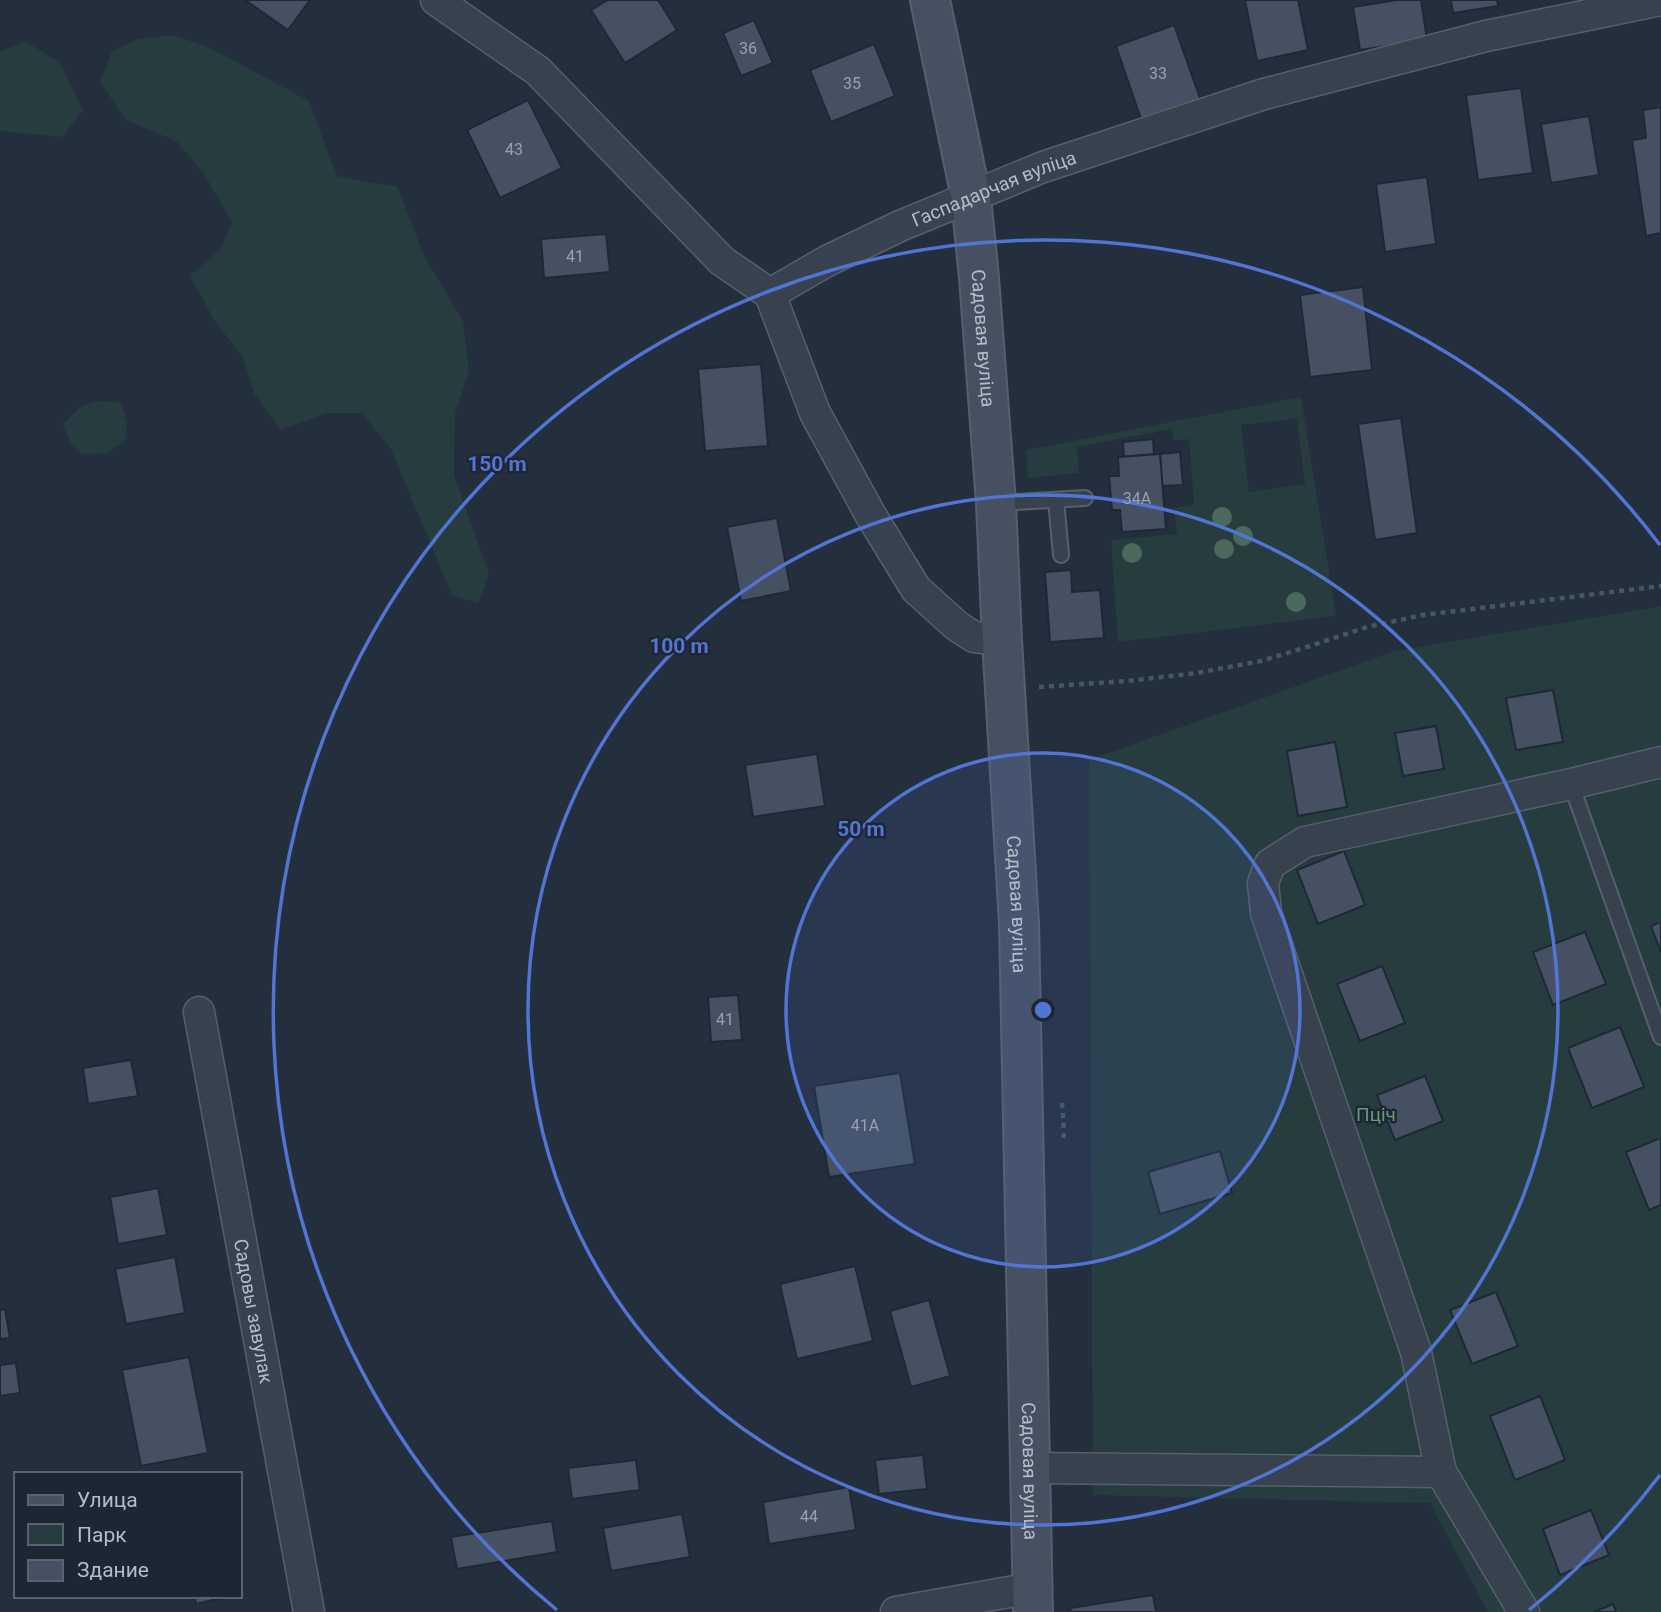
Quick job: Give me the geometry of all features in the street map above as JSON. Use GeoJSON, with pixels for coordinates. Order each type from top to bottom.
{"type":"FeatureCollection","features":[{"type":"Feature","properties":{"kind":"street"},"geometry":{"type":"LineString","coordinates":[[436,0],[538,71],[722,261],[770,294],[815,413],[870,514],[916,589],[957,626],[974,637],[1002,640]]}},
{"type":"Feature","properties":{"kind":"street","name":"Садовая вуліца"},"geometry":{"type":"LineString","coordinates":[[930,0],[971,197],[996,503],[1019,923],[1032,1600]]}},
{"type":"Feature","properties":{"kind":"street","name":"Гаспадарчая вуліца"},"geometry":{"type":"LineString","coordinates":[[770,294],[827,261],[888,232],[1043,167],[1264,94],[1486,36],[1661,0]]}},
{"type":"Feature","properties":{"kind":"street"},"geometry":{"type":"LineString","coordinates":[[1524,1612],[1441,1472],[1416,1352],[1266,913],[1263,883],[1270,864],[1304,842],[1661,762]]}},
{"type":"Feature","properties":{"kind":"street","name":"Садовы завулак"},"geometry":{"type":"LineString","coordinates":[[200,1012],[309,1612]]}},
{"type":"Feature","properties":{"kind":"street"},"geometry":{"type":"LineString","coordinates":[[1031,1468],[1441,1472]]}},
{"type":"Feature","properties":{"kind":"street"},"geometry":{"type":"LineString","coordinates":[[897,1612],[1032,1600]]}},
{"type":"Feature","properties":{"kind":"lane"},"geometry":{"type":"LineString","coordinates":[[996,503],[1085,498]]}},
{"type":"Feature","properties":{"kind":"lane"},"geometry":{"type":"LineString","coordinates":[[1056,500],[1061,555]]}},
{"type":"Feature","properties":{"kind":"lane"},"geometry":{"type":"LineString","coordinates":[[1571,784],[1661,1037]]}},
{"type":"Feature","properties":{"kind":"path"},"geometry":{"type":"LineString","coordinates":[[1006,688],[1126,681],[1197,673],[1261,661],[1367,627],[1423,615],[1661,586]]}},
{"type":"Feature","properties":{"kind":"green space"},"geometry":{"type":"Polygon","coordinates":[[[174,35],[212,49],[309,101],[337,176],[397,186],[425,258],[463,321],[469,370],[455,414],[454,475],[489,574],[478,603],[452,595],[391,449],[362,413],[326,413],[281,430],[254,393],[243,357],[216,323],[190,276],[222,247],[232,222],[203,172],[176,141],[126,120],[100,82],[112,51],[138,39],[174,35]]]}},
{"type":"Feature","properties":{"kind":"green space"},"geometry":{"type":"Polygon","coordinates":[[[25,41],[61,64],[83,110],[62,137],[0,131],[0,52],[25,41]]]}},
{"type":"Feature","properties":{"kind":"green space"},"geometry":{"type":"Polygon","coordinates":[[[1301,397],[1336,616],[1118,642],[1111,540],[1177,534],[1174,508],[1194,505],[1189,439],[1174,440],[1171,429],[1077,447],[1079,473],[1028,478],[1026,450],[1301,397]],[[1297,418],[1241,425],[1249,492],[1305,484],[1297,418]]]}},
{"type":"Feature","properties":{"kind":"green space"},"geometry":{"type":"Polygon","coordinates":[[[97,401],[121,403],[127,423],[125,441],[107,453],[82,454],[70,443],[63,424],[80,407],[97,401]]]}},
{"type":"Feature","properties":{"kind":"green space","name":"Пціч"},"geometry":{"type":"Polygon","coordinates":[[[1661,606],[1661,1612],[1488,1612],[1430,1503],[1093,1495],[1089,760],[1395,651],[1661,606]]]}},
{"type":"Feature","properties":{"kind":"building"},"geometry":{"type":"Polygon","coordinates":[[[245,0],[310,0],[288,30],[245,0]]]}},
{"type":"Feature","properties":{"kind":"building"},"geometry":{"type":"Polygon","coordinates":[[[608,0],[658,0],[677,30],[625,63],[591,10],[608,0]]]}},
{"type":"Feature","properties":{"kind":"building"},"geometry":{"type":"Polygon","coordinates":[[[1245,0],[1298,0],[1308,50],[1257,61],[1245,0]]]}},
{"type":"Feature","properties":{"kind":"building"},"geometry":{"type":"Polygon","coordinates":[[[1397,0],[1421,0],[1427,40],[1360,50],[1353,7],[1397,0]]]}},
{"type":"Feature","properties":{"kind":"building"},"geometry":{"type":"Polygon","coordinates":[[[1451,0],[1497,0],[1498,6],[1453,13],[1451,0]]]}},
{"type":"Feature","properties":{"kind":"building"},"geometry":{"type":"Polygon","coordinates":[[[754,20],[773,63],[741,76],[723,33],[754,20]]]}},
{"type":"Feature","properties":{"kind":"building"},"geometry":{"type":"Polygon","coordinates":[[[1174,25],[1201,101],[1142,122],[1116,46],[1174,25]]]}},
{"type":"Feature","properties":{"kind":"building"},"geometry":{"type":"Polygon","coordinates":[[[874,44],[895,96],[831,122],[810,70],[874,44]]]}},
{"type":"Feature","properties":{"kind":"building"},"geometry":{"type":"Polygon","coordinates":[[[1521,88],[1533,173],[1478,180],[1466,95],[1521,88]]]}},
{"type":"Feature","properties":{"kind":"building"},"geometry":{"type":"Polygon","coordinates":[[[528,100],[562,168],[500,198],[467,130],[528,100]]]}},
{"type":"Feature","properties":{"kind":"building"},"geometry":{"type":"Polygon","coordinates":[[[1661,107],[1661,233],[1646,236],[1632,140],[1646,138],[1643,110],[1661,107]]]}},
{"type":"Feature","properties":{"kind":"building"},"geometry":{"type":"Polygon","coordinates":[[[1589,116],[1599,175],[1551,183],[1541,124],[1589,116]]]}},
{"type":"Feature","properties":{"kind":"building"},"geometry":{"type":"Polygon","coordinates":[[[1427,177],[1436,244],[1385,252],[1376,184],[1427,177]]]}},
{"type":"Feature","properties":{"kind":"building"},"geometry":{"type":"Polygon","coordinates":[[[606,234],[610,272],[544,278],[541,239],[606,234]]]}},
{"type":"Feature","properties":{"kind":"building"},"geometry":{"type":"Polygon","coordinates":[[[1363,287],[1372,370],[1310,377],[1300,295],[1363,287]]]}},
{"type":"Feature","properties":{"kind":"building"},"geometry":{"type":"Polygon","coordinates":[[[761,364],[768,446],[705,451],[698,369],[761,364]]]}},
{"type":"Feature","properties":{"kind":"building"},"geometry":{"type":"Polygon","coordinates":[[[1401,418],[1417,533],[1375,540],[1358,424],[1401,418]]]}},
{"type":"Feature","properties":{"kind":"building"},"geometry":{"type":"Polygon","coordinates":[[[1153,439],[1154,454],[1124,457],[1123,442],[1153,439]]]}},
{"type":"Feature","properties":{"kind":"building"},"geometry":{"type":"Polygon","coordinates":[[[1180,452],[1183,485],[1162,486],[1160,454],[1180,452]]]}},
{"type":"Feature","properties":{"kind":"building"},"geometry":{"type":"Polygon","coordinates":[[[1160,454],[1166,529],[1122,532],[1120,510],[1112,510],[1109,476],[1119,476],[1118,457],[1160,454]]]}},
{"type":"Feature","properties":{"kind":"building"},"geometry":{"type":"Polygon","coordinates":[[[777,518],[791,591],[741,601],[727,527],[777,518]]]}},
{"type":"Feature","properties":{"kind":"building"},"geometry":{"type":"Polygon","coordinates":[[[1071,570],[1072,592],[1100,590],[1104,638],[1050,642],[1045,572],[1071,570]]]}},
{"type":"Feature","properties":{"kind":"building"},"geometry":{"type":"Polygon","coordinates":[[[1553,690],[1563,742],[1516,750],[1506,698],[1553,690]]]}},
{"type":"Feature","properties":{"kind":"building"},"geometry":{"type":"Polygon","coordinates":[[[1436,726],[1444,769],[1403,776],[1395,733],[1436,726]]]}},
{"type":"Feature","properties":{"kind":"building"},"geometry":{"type":"Polygon","coordinates":[[[1335,742],[1347,807],[1298,816],[1287,751],[1335,742]]]}},
{"type":"Feature","properties":{"kind":"building"},"geometry":{"type":"Polygon","coordinates":[[[817,754],[825,806],[753,817],[745,765],[817,754]]]}},
{"type":"Feature","properties":{"kind":"building"},"geometry":{"type":"Polygon","coordinates":[[[1344,851],[1365,905],[1318,924],[1297,870],[1344,851]]]}},
{"type":"Feature","properties":{"kind":"building"},"geometry":{"type":"Polygon","coordinates":[[[1661,922],[1661,952],[1651,926],[1661,922]]]}},
{"type":"Feature","properties":{"kind":"building"},"geometry":{"type":"Polygon","coordinates":[[[1585,932],[1606,984],[1553,1005],[1533,952],[1585,932]]]}},
{"type":"Feature","properties":{"kind":"building"},"geometry":{"type":"Polygon","coordinates":[[[1382,966],[1405,1023],[1360,1041],[1337,984],[1382,966]]]}},
{"type":"Feature","properties":{"kind":"building"},"geometry":{"type":"Polygon","coordinates":[[[738,995],[742,1040],[711,1042],[708,997],[738,995]]]}},
{"type":"Feature","properties":{"kind":"building"},"geometry":{"type":"Polygon","coordinates":[[[1620,1027],[1644,1087],[1592,1108],[1568,1048],[1620,1027]]]}},
{"type":"Feature","properties":{"kind":"building"},"geometry":{"type":"Polygon","coordinates":[[[131,1060],[138,1096],[88,1104],[83,1068],[131,1060]]]}},
{"type":"Feature","properties":{"kind":"building"},"geometry":{"type":"Polygon","coordinates":[[[900,1073],[915,1164],[829,1177],[814,1086],[900,1073]]]}},
{"type":"Feature","properties":{"kind":"building"},"geometry":{"type":"Polygon","coordinates":[[[1425,1076],[1443,1121],[1395,1140],[1377,1095],[1425,1076]]]}},
{"type":"Feature","properties":{"kind":"building"},"geometry":{"type":"Polygon","coordinates":[[[1661,1138],[1661,1205],[1649,1210],[1626,1152],[1661,1138]]]}},
{"type":"Feature","properties":{"kind":"building"},"geometry":{"type":"Polygon","coordinates":[[[1220,1151],[1232,1193],[1160,1214],[1148,1172],[1220,1151]]]}},
{"type":"Feature","properties":{"kind":"building"},"geometry":{"type":"Polygon","coordinates":[[[158,1188],[167,1235],[118,1244],[110,1197],[158,1188]]]}},
{"type":"Feature","properties":{"kind":"building"},"geometry":{"type":"Polygon","coordinates":[[[175,1257],[185,1313],[126,1324],[115,1269],[175,1257]]]}},
{"type":"Feature","properties":{"kind":"building"},"geometry":{"type":"Polygon","coordinates":[[[855,1266],[873,1341],[797,1359],[780,1284],[855,1266]]]}},
{"type":"Feature","properties":{"kind":"building"},"geometry":{"type":"Polygon","coordinates":[[[1496,1292],[1518,1346],[1472,1364],[1450,1310],[1496,1292]]]}},
{"type":"Feature","properties":{"kind":"building"},"geometry":{"type":"Polygon","coordinates":[[[929,1300],[950,1376],[911,1387],[890,1311],[929,1300]]]}},
{"type":"Feature","properties":{"kind":"building"},"geometry":{"type":"Polygon","coordinates":[[[5,1309],[10,1338],[0,1339],[0,1310],[5,1309]]]}},
{"type":"Feature","properties":{"kind":"building"},"geometry":{"type":"Polygon","coordinates":[[[189,1357],[208,1453],[141,1466],[122,1370],[189,1357]]]}},
{"type":"Feature","properties":{"kind":"building"},"geometry":{"type":"Polygon","coordinates":[[[16,1363],[20,1393],[0,1396],[0,1365],[16,1363]]]}},
{"type":"Feature","properties":{"kind":"building"},"geometry":{"type":"Polygon","coordinates":[[[1540,1396],[1565,1460],[1515,1480],[1490,1416],[1540,1396]]]}},
{"type":"Feature","properties":{"kind":"building"},"geometry":{"type":"Polygon","coordinates":[[[923,1455],[927,1489],[879,1494],[875,1460],[923,1455]]]}},
{"type":"Feature","properties":{"kind":"building"},"geometry":{"type":"Polygon","coordinates":[[[636,1460],[640,1490],[572,1499],[568,1468],[636,1460]]]}},
{"type":"Feature","properties":{"kind":"building"},"geometry":{"type":"Polygon","coordinates":[[[849,1487],[856,1530],[769,1544],[763,1502],[849,1487]]]}},
{"type":"Feature","properties":{"kind":"building"},"geometry":{"type":"Polygon","coordinates":[[[1591,1510],[1609,1555],[1560,1575],[1543,1529],[1591,1510]]]}},
{"type":"Feature","properties":{"kind":"building"},"geometry":{"type":"Polygon","coordinates":[[[682,1514],[690,1557],[611,1571],[603,1528],[682,1514]]]}},
{"type":"Feature","properties":{"kind":"building"},"geometry":{"type":"Polygon","coordinates":[[[552,1521],[557,1552],[457,1569],[451,1537],[552,1521]]]}},
{"type":"Feature","properties":{"kind":"building"},"geometry":{"type":"Polygon","coordinates":[[[1153,1595],[1156,1612],[1071,1612],[1070,1608],[1153,1595]]]}},
{"type":"Feature","properties":{"kind":"building"},"geometry":{"type":"Polygon","coordinates":[[[195,1598],[222,1598],[196,1604],[195,1598]]]}},
{"type":"Feature","properties":{"kind":"building"},"geometry":{"type":"Polygon","coordinates":[[[1613,1604],[1616,1612],[1594,1612],[1613,1604]]]}}]}
